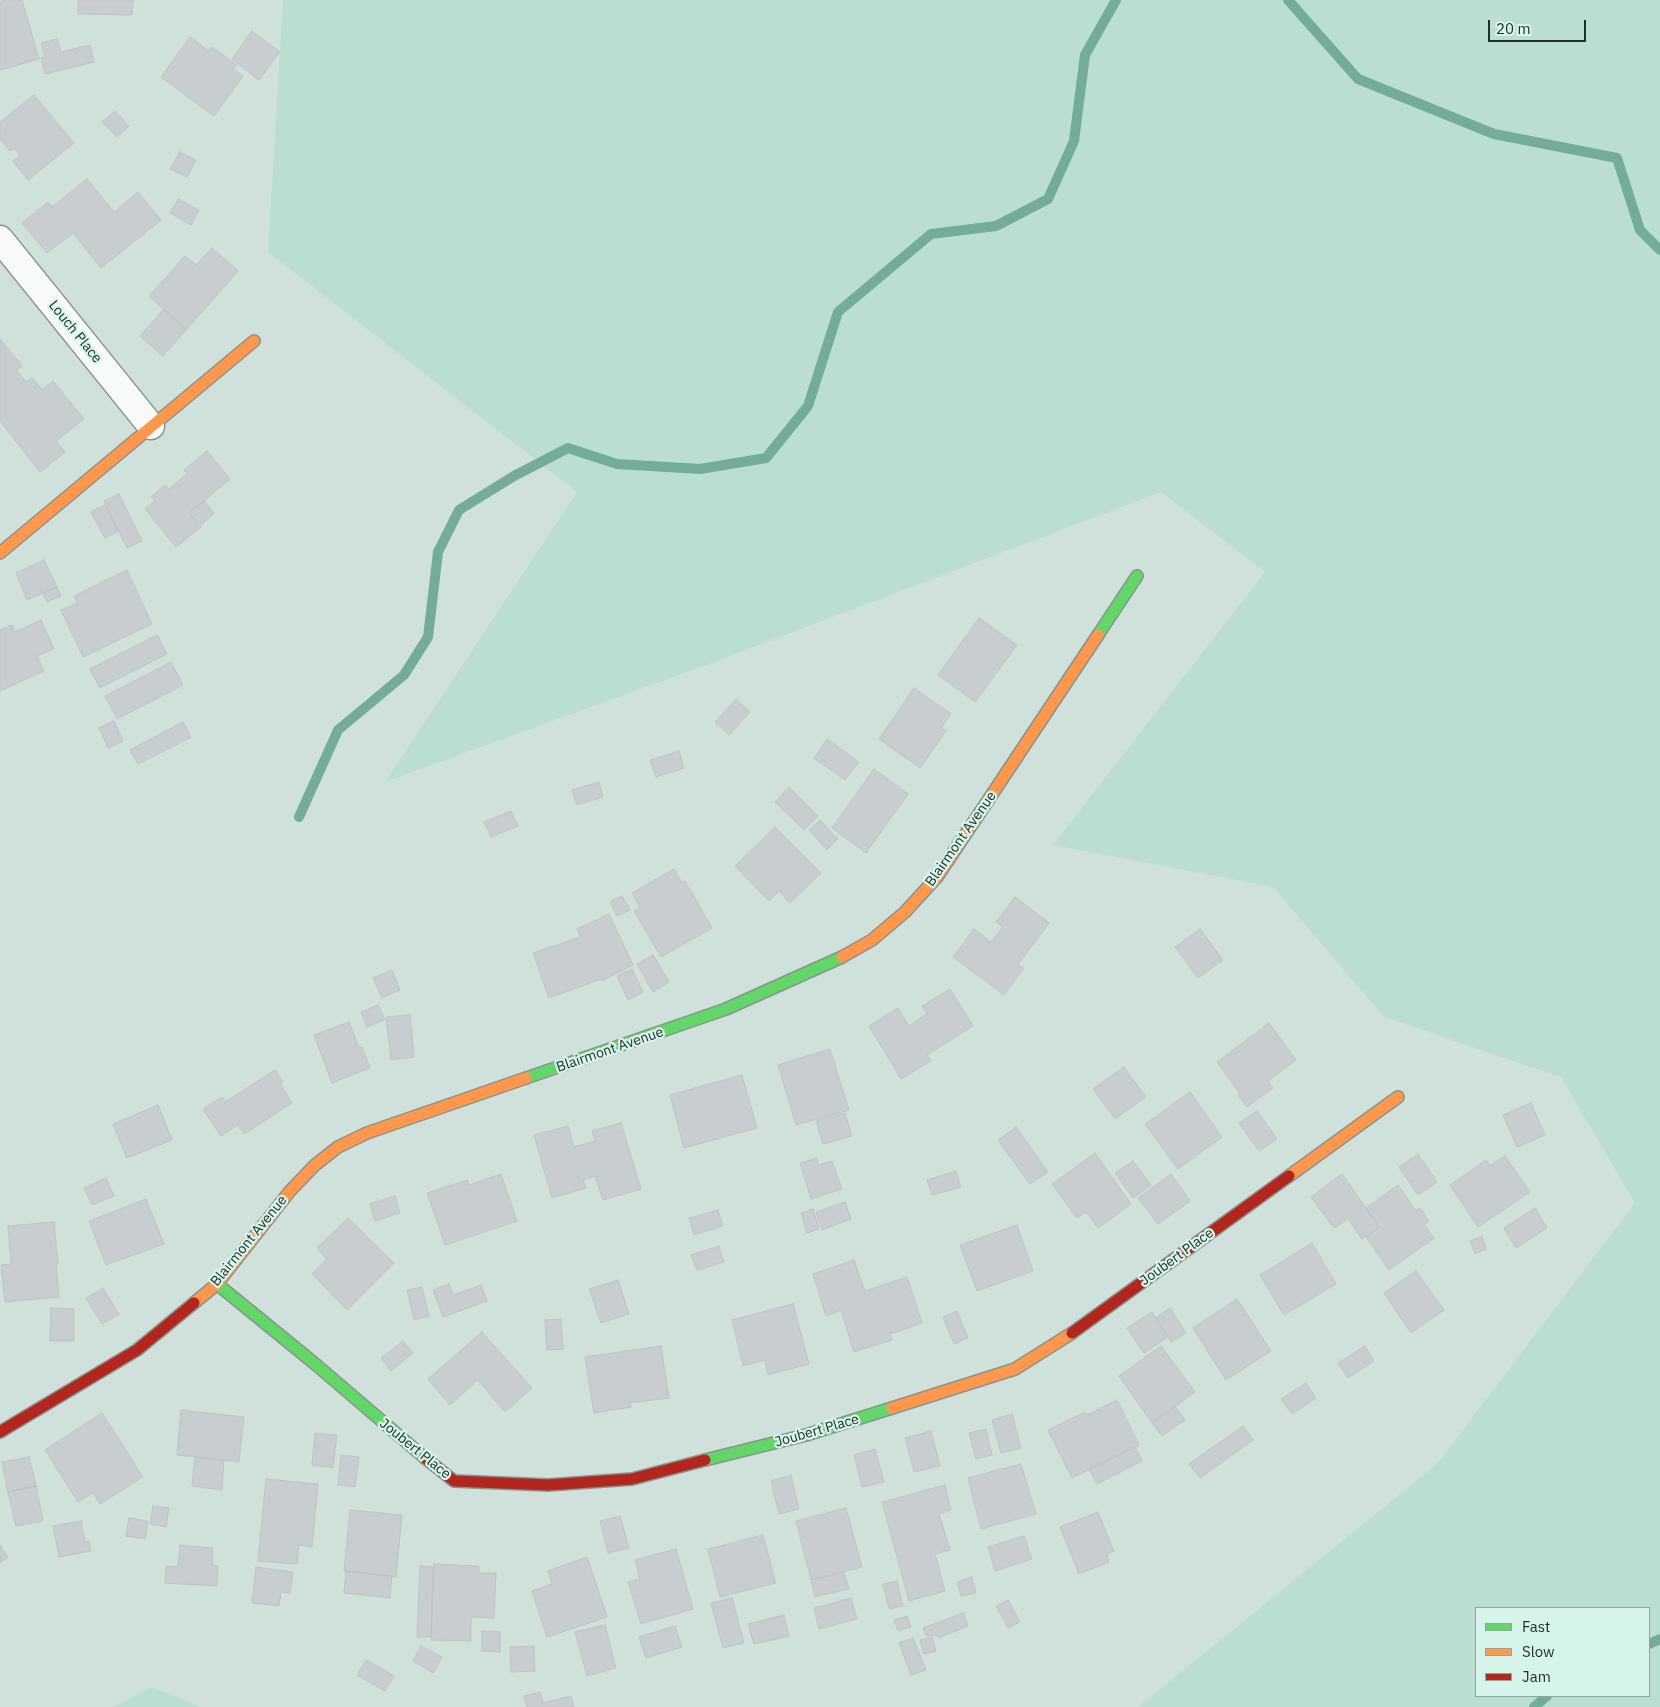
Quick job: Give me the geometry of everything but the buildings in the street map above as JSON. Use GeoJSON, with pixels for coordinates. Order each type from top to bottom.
{"type":"FeatureCollection","features":[{"type":"Feature","properties":{"kind":"street","name":"Louch Place"},"geometry":{"type":"LineString","coordinates":[[0,239],[150,426]]}},
{"type":"Feature","properties":{"kind":"street"},"geometry":{"type":"LineString","coordinates":[[0,554],[150,426],[254,341]]}},
{"type":"Feature","properties":{"kind":"street","name":"Blairmont Avenue"},"geometry":{"type":"LineString","coordinates":[[0,1432],[137,1350],[217,1284],[290,1191],[315,1165],[338,1147],[367,1132],[726,1010],[833,962],[872,940],[905,912],[937,876],[1137,576]]}},
{"type":"Feature","properties":{"kind":"street","name":"Joubert Place"},"geometry":{"type":"LineString","coordinates":[[217,1284],[454,1481],[548,1485],[632,1479],[806,1435],[1015,1369],[1079,1328],[1398,1097]]}},
{"type":"Feature","properties":{"kind":"green space"},"geometry":{"type":"Polygon","coordinates":[[[283,0],[1660,0],[1660,1707],[1138,1707],[1437,1464],[1635,1203],[1561,1077],[1384,1017],[1273,887],[1053,845],[1265,572],[1161,492],[701,667],[385,782],[577,492],[268,252],[283,0]]]}},
{"type":"Feature","properties":{"kind":"green space"},"geometry":{"type":"Polygon","coordinates":[[[152,1687],[201,1707],[113,1707],[152,1687]]]}},
{"type":"Feature","properties":{"kind":"waterway"},"geometry":{"type":"LineString","coordinates":[[299,817],[338,730],[404,675],[428,637],[438,552],[459,510],[514,476],[568,448],[617,464],[700,469],[766,458],[808,406],[838,312],[931,234],[996,226],[1048,199],[1074,141],[1085,55],[1116,0]]}},
{"type":"Feature","properties":{"kind":"waterway"},"geometry":{"type":"LineString","coordinates":[[1288,0],[1358,79],[1494,134],[1617,158],[1640,230],[1660,250]]}},
{"type":"Feature","properties":{"kind":"waterway"},"geometry":{"type":"LineString","coordinates":[[1650,1644],[1660,1639]]}},
{"type":"Feature","properties":{"kind":"waterway"},"geometry":{"type":"LineString","coordinates":[[1534,1707],[1546,1697]]}},
{"type":"Feature","properties":{"kind":"traffic: fast"},"geometry":{"type":"LineString","coordinates":[[1098,635],[1137,576]]}},
{"type":"Feature","properties":{"kind":"traffic: fast"},"geometry":{"type":"LineString","coordinates":[[526,1078],[726,1009],[842,957]]}},
{"type":"Feature","properties":{"kind":"traffic: fast"},"geometry":{"type":"LineString","coordinates":[[217,1284],[314,1363],[425,1458]]}},
{"type":"Feature","properties":{"kind":"traffic: fast"},"geometry":{"type":"LineString","coordinates":[[705,1460],[806,1435],[892,1408]]}},
{"type":"Feature","properties":{"kind":"traffic: slow"},"geometry":{"type":"LineString","coordinates":[[0,553],[254,341]]}},
{"type":"Feature","properties":{"kind":"traffic: slow"},"geometry":{"type":"LineString","coordinates":[[842,957],[872,940],[905,912],[937,877],[1098,635]]}},
{"type":"Feature","properties":{"kind":"traffic: slow"},"geometry":{"type":"LineString","coordinates":[[194,1303],[217,1284],[290,1191],[315,1165],[338,1147],[367,1133],[526,1078]]}},
{"type":"Feature","properties":{"kind":"traffic: slow"},"geometry":{"type":"LineString","coordinates":[[1289,1176],[1398,1097]]}},
{"type":"Feature","properties":{"kind":"traffic: slow"},"geometry":{"type":"LineString","coordinates":[[892,1408],[1015,1369],[1072,1333]]}},
{"type":"Feature","properties":{"kind":"traffic: jam"},"geometry":{"type":"LineString","coordinates":[[1072,1333],[1289,1176]]}},
{"type":"Feature","properties":{"kind":"traffic: jam"},"geometry":{"type":"LineString","coordinates":[[0,1432],[137,1350],[194,1303]]}},
{"type":"Feature","properties":{"kind":"traffic: jam"},"geometry":{"type":"LineString","coordinates":[[425,1458],[454,1481],[548,1485],[632,1479],[705,1460]]}}]}
